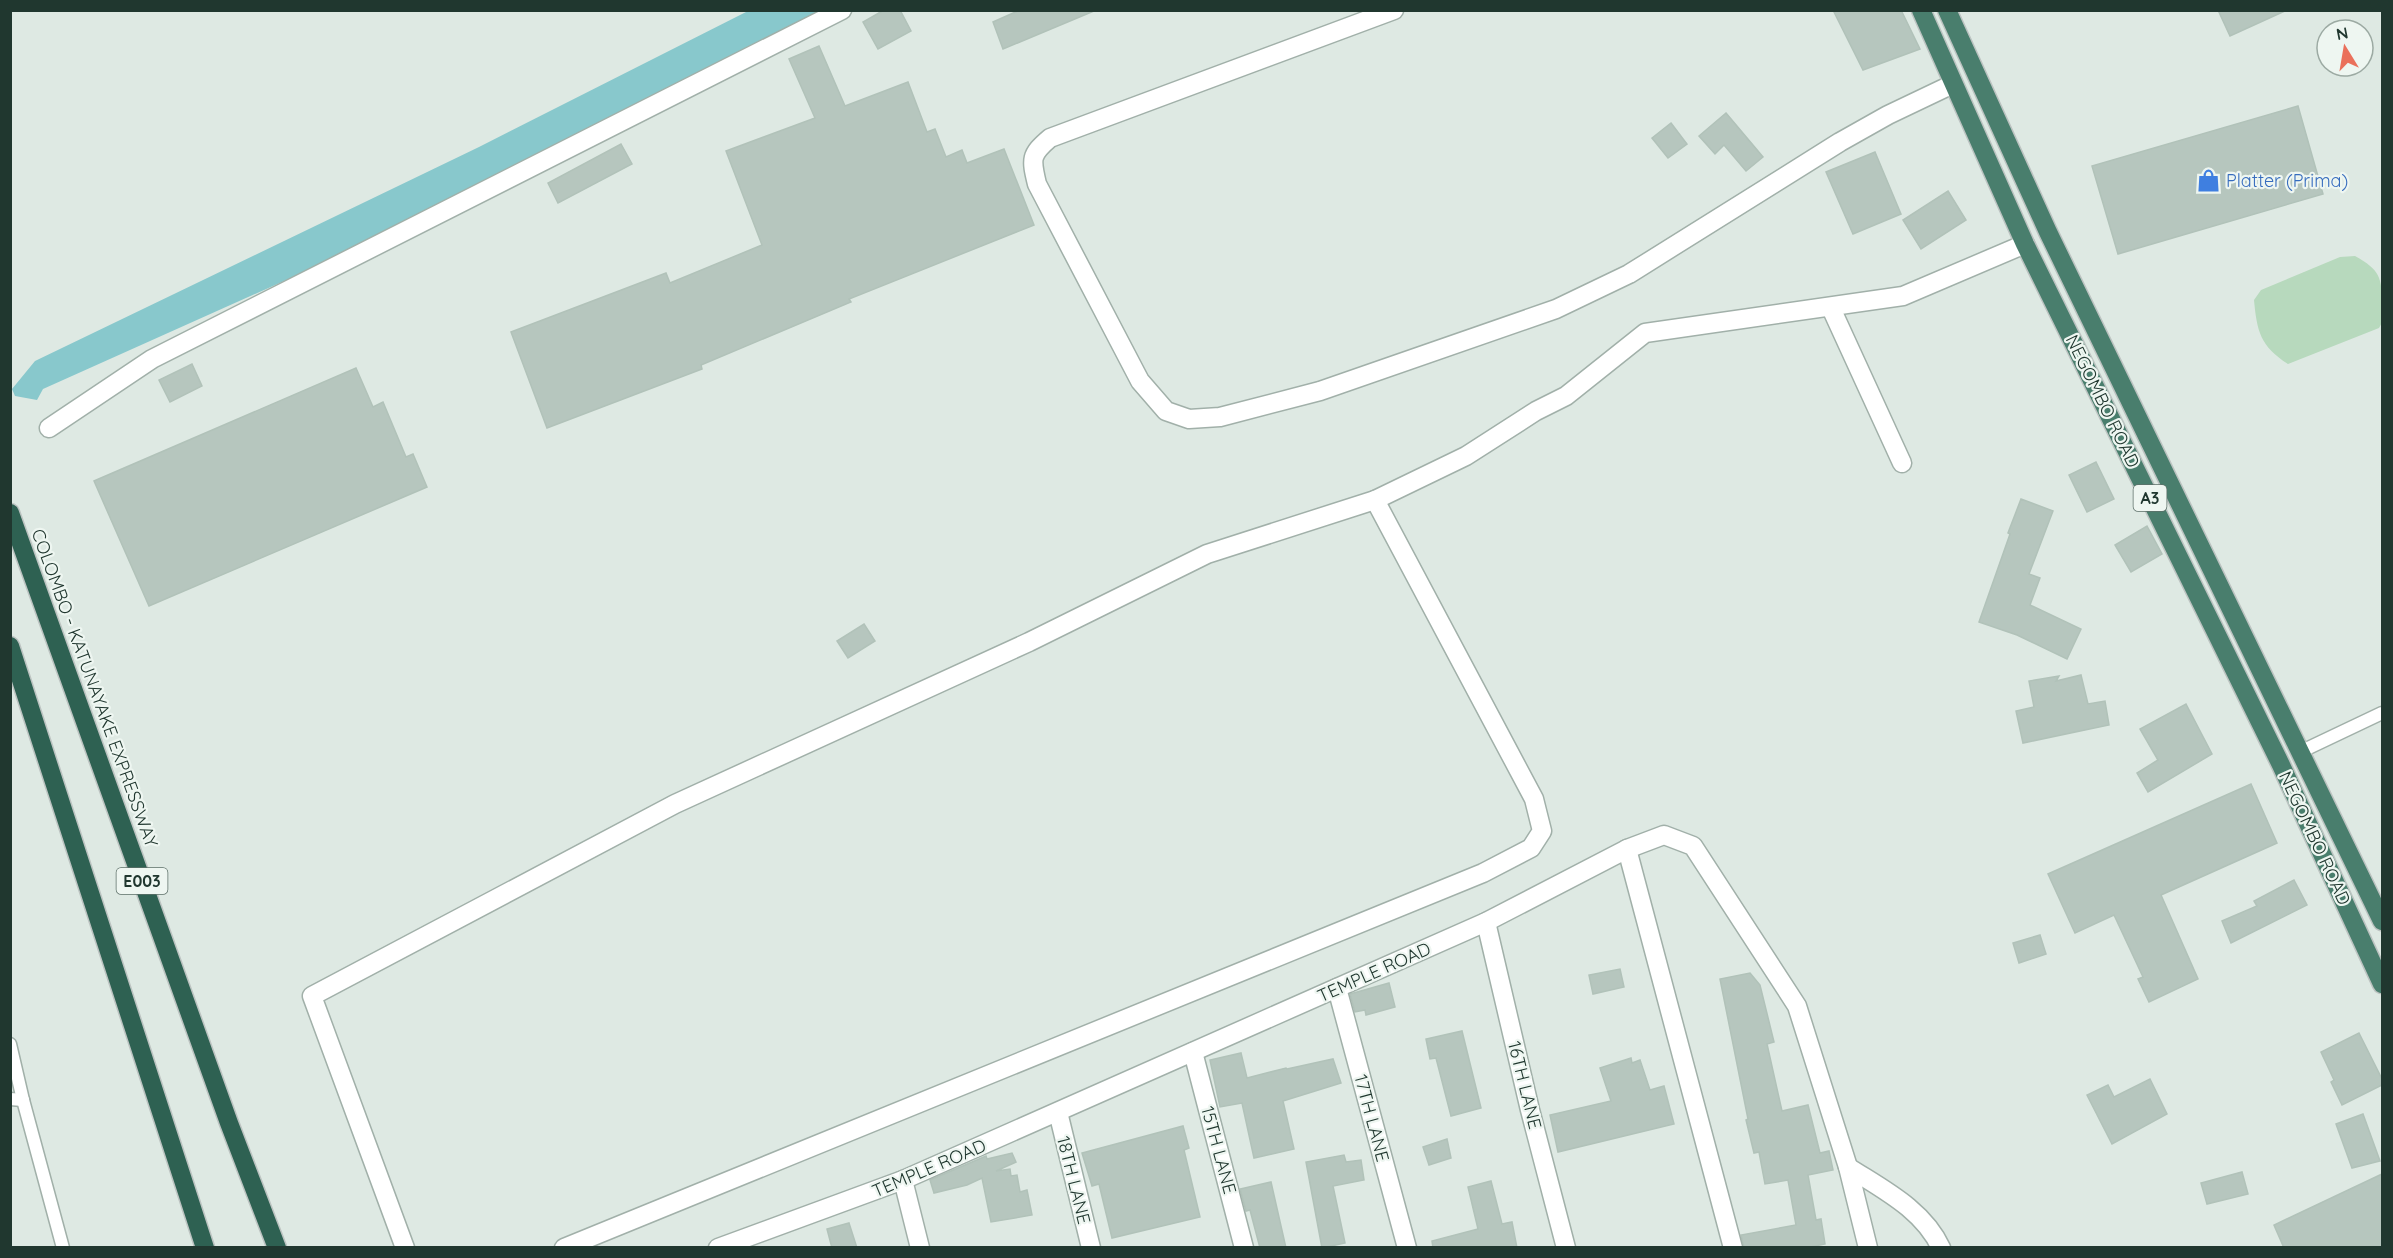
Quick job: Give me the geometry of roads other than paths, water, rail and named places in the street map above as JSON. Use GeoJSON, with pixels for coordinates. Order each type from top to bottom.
{"type":"FeatureCollection","features":[{"type":"Feature","properties":{"kind":"highway","name":"NEGOMBO ROAD"},"geometry":{"type":"LineString","coordinates":[[1921,10],[2025,244],[2281,765],[2382,984]]}},
{"type":"Feature","properties":{"kind":"highway","name":"NEGOMBO ROAD"},"geometry":{"type":"LineString","coordinates":[[1947,10],[2048,232],[2382,921]]}},
{"type":"Feature","properties":{"kind":"highway","name":"COLOMBO - KATUNAYAKE EXPRESSWAY"},"geometry":{"type":"LineString","coordinates":[[10,513],[229,1123],[277,1248]]}},
{"type":"Feature","properties":{"kind":"highway","name":"E003"},"geometry":{"type":"LineString","coordinates":[[10,646],[205,1248]]}},
{"type":"Feature","properties":{"kind":"street"},"geometry":{"type":"LineString","coordinates":[[49,428],[152,358],[842,10]]}},
{"type":"Feature","properties":{"kind":"street"},"geometry":{"type":"LineString","coordinates":[[1394,10],[1050,138],[1035,151],[1032,163],[1037,184],[1140,381],[1166,411],[1189,419],[1220,417],[1320,391],[1556,309],[1629,274],[1840,142],[1888,115],[1953,84]]}},
{"type":"Feature","properties":{"kind":"street"},"geometry":{"type":"LineString","coordinates":[[405,1248],[312,996],[675,804],[1029,642],[1207,554],[1375,500],[1466,456],[1536,411],[1566,396],[1645,333],[1904,296],[2025,244]]}},
{"type":"Feature","properties":{"kind":"street"},"geometry":{"type":"LineString","coordinates":[[1831,308],[1902,463]]}},
{"type":"Feature","properties":{"kind":"street"},"geometry":{"type":"LineString","coordinates":[[564,1248],[1483,873],[1531,848],[1542,831],[1534,799],[1375,500]]}},
{"type":"Feature","properties":{"kind":"street","name":"TEMPLE ROAD"},"geometry":{"type":"LineString","coordinates":[[718,1248],[761,1241],[903,1180],[1486,922],[1627,849],[1664,835],[1693,846],[1797,1006],[1848,1167],[1868,1248]]}},
{"type":"Feature","properties":{"kind":"street"},"geometry":{"type":"LineString","coordinates":[[1627,849],[1733,1248]]}},
{"type":"Feature","properties":{"kind":"street","name":"16TH LANE"},"geometry":{"type":"LineString","coordinates":[[1486,922],[1530,1110],[1566,1248]]}},
{"type":"Feature","properties":{"kind":"street","name":"17TH LANE"},"geometry":{"type":"LineString","coordinates":[[1337,988],[1407,1248]]}},
{"type":"Feature","properties":{"kind":"street","name":"15TH LANE"},"geometry":{"type":"LineString","coordinates":[[1193,1052],[1244,1248]]}},
{"type":"Feature","properties":{"kind":"street","name":"18TH LANE"},"geometry":{"type":"LineString","coordinates":[[1058,1112],[1091,1248]]}},
{"type":"Feature","properties":{"kind":"street"},"geometry":{"type":"LineString","coordinates":[[1848,1167],[1913,1210],[1936,1238],[1941,1248]]}},
{"type":"Feature","properties":{"kind":"street"},"geometry":{"type":"LineString","coordinates":[[903,1180],[920,1248]]}},
{"type":"Feature","properties":{"kind":"lane"},"geometry":{"type":"LineString","coordinates":[[2301,751],[2382,713]]}},
{"type":"Feature","properties":{"kind":"lane"},"geometry":{"type":"LineString","coordinates":[[10,1044],[16,1099],[63,1248]]}},
{"type":"Feature","properties":{"kind":"water"},"geometry":{"type":"Polygon","coordinates":[[[748,11],[822,11],[322,264],[43,389],[37,400],[15,396],[12,389],[35,361],[479,147],[748,11]]]}},
{"type":"Feature","properties":{"kind":"place","name":"Platter (Prima)"},"geometry":{"type":"Point","coordinates":[2208,180]}}]}
